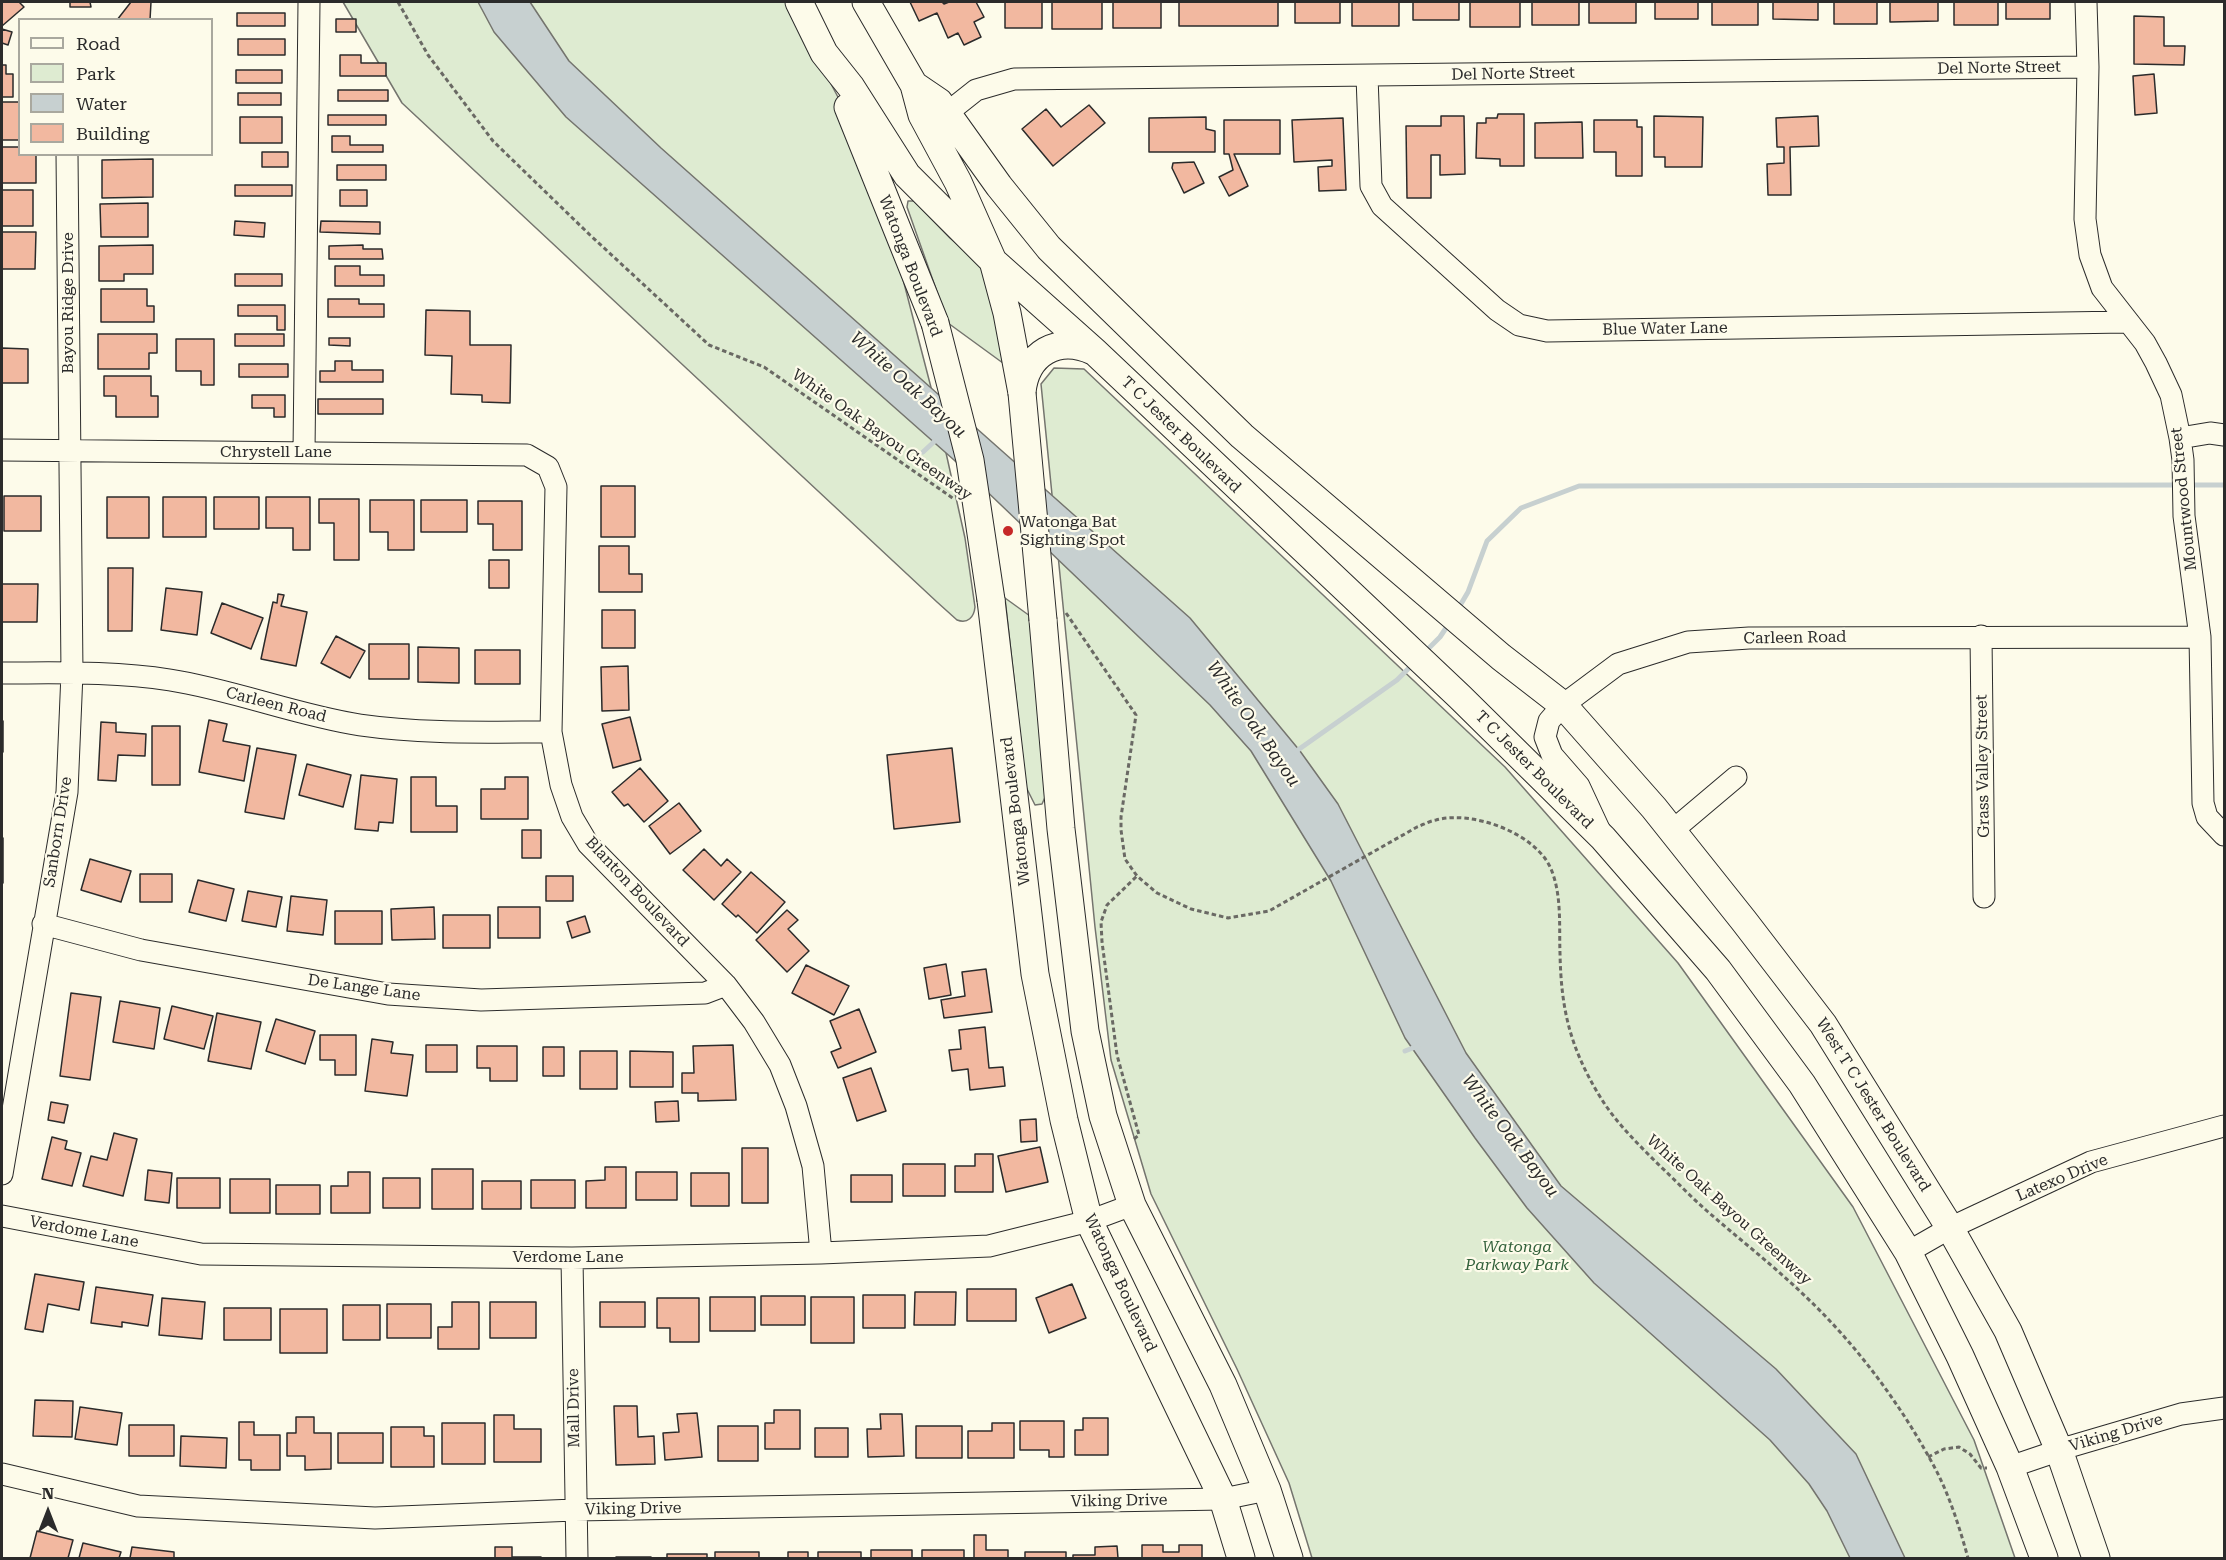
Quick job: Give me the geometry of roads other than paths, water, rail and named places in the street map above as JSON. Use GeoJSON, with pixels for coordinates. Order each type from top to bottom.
{"type":"FeatureCollection","features":[{"type":"Feature","properties":{"kind":"main road","name":"T C Jester Boulevard"},"geometry":{"type":"LineString","coordinates":[[799,2],[824,53],[851,87],[906,175],[993,261],[1094,351],[1460,698],[1603,838]]}},
{"type":"Feature","properties":{"kind":"main road"},"geometry":{"type":"LineString","coordinates":[[866,2],[914,85],[922,115],[958,182],[993,261],[1007,313],[1022,393],[1053,615],[1061,829],[1085,1031],[1103,1116],[1132,1205],[1222,1385],[1267,1490],[1289,1558]]}},
{"type":"Feature","properties":{"kind":"main road","name":"Watonga Boulevard"},"geometry":{"type":"LineString","coordinates":[[824,53],[866,150],[883,198],[935,323],[970,460],[991,600],[1035,974],[1064,1120],[1089,1221],[1223,1499],[1241,1558]]}},
{"type":"Feature","properties":{"kind":"main road"},"geometry":{"type":"LineString","coordinates":[[914,85],[939,102],[999,186],[1049,248],[1242,436],[1501,657],[1563,705]]}},
{"type":"Feature","properties":{"kind":"main road"},"geometry":{"type":"LineString","coordinates":[[1022,393],[1026,371],[1041,354],[1061,345],[1072,345],[1094,351]]}},
{"type":"Feature","properties":{"kind":"main road"},"geometry":{"type":"LineString","coordinates":[[1212,464],[1242,436]]}},
{"type":"Feature","properties":{"kind":"main road","name":"West T C Jester Boulevard"},"geometry":{"type":"LineString","coordinates":[[1563,705],[1672,831],[1823,1024],[1950,1228],[2008,1331],[2059,1450],[2096,1558]]}},
{"type":"Feature","properties":{"kind":"main road"},"geometry":{"type":"LineString","coordinates":[[1019,834],[1061,829]]}},
{"type":"Feature","properties":{"kind":"main road"},"geometry":{"type":"LineString","coordinates":[[1603,838],[1718,970],[1802,1084],[1908,1252],[1960,1356],[2002,1466],[2044,1558]]}},
{"type":"Feature","properties":{"kind":"street"},"geometry":{"type":"LineString","coordinates":[[304,453],[309,2]]}},
{"type":"Feature","properties":{"kind":"street","name":"Mountwood Street"},"geometry":{"type":"LineString","coordinates":[[2086,2],[2088,67],[2085,219],[2090,255],[2102,288],[2126,322],[2145,343],[2171,395],[2183,460],[2184,516],[2200,637],[2203,803],[2207,818],[2223,834]]}},
{"type":"Feature","properties":{"kind":"street","name":"Del Norte Street"},"geometry":{"type":"LineString","coordinates":[[947,113],[976,90],[1014,79],[2088,67]]}},
{"type":"Feature","properties":{"kind":"street","name":"Blue Water Lane"},"geometry":{"type":"LineString","coordinates":[[1368,76],[1371,186],[1382,206],[1497,309],[1520,325],[1547,331],[2126,322]]}},
{"type":"Feature","properties":{"kind":"street","name":"Bayou Ridge Drive"},"geometry":{"type":"LineString","coordinates":[[67,156],[68,451]]}},
{"type":"Feature","properties":{"kind":"street"},"geometry":{"type":"LineString","coordinates":[[2180,438],[2210,433],[2224,435]]}},
{"type":"Feature","properties":{"kind":"street","name":"Chrystell Lane"},"geometry":{"type":"LineString","coordinates":[[2,450],[527,455],[548,467]]}},
{"type":"Feature","properties":{"kind":"street","name":"Sanborn Drive"},"geometry":{"type":"LineString","coordinates":[[2,1174],[67,792],[72,673],[68,451]]}},
{"type":"Feature","properties":{"kind":"street","name":"Blanton Boulevard"},"geometry":{"type":"LineString","coordinates":[[548,467],[556,487],[551,732],[561,785],[572,817],[588,844],[726,985],[754,1022],[780,1065],[796,1106],[813,1166],[821,1253]]}},
{"type":"Feature","properties":{"kind":"street","name":"Grass Valley Street"},"geometry":{"type":"LineString","coordinates":[[1981,636],[1984,897]]}},
{"type":"Feature","properties":{"kind":"street","name":"Carleen Road"},"geometry":{"type":"LineString","coordinates":[[1603,838],[1579,786],[1552,755],[1545,737],[1549,721],[1563,705],[1618,664],[1688,642],[1749,638],[2200,637]]}},
{"type":"Feature","properties":{"kind":"street","name":"Carleen Road"},"geometry":{"type":"LineString","coordinates":[[2,673],[72,673],[170,680],[358,725],[435,732],[551,732]]}},
{"type":"Feature","properties":{"kind":"street"},"geometry":{"type":"LineString","coordinates":[[1672,831],[1736,777]]}},
{"type":"Feature","properties":{"kind":"street","name":"De Lange Lane"},"geometry":{"type":"LineString","coordinates":[[44,924],[141,950],[388,994],[481,1000],[705,993],[726,985]]}},
{"type":"Feature","properties":{"kind":"street","name":"Latexo Drive"},"geometry":{"type":"LineString","coordinates":[[1908,1252],[1950,1228],[2091,1162],[2224,1126]]}},
{"type":"Feature","properties":{"kind":"street","name":"Verdome Lane"},"geometry":{"type":"LineString","coordinates":[[2,1216],[201,1254],[572,1258],[821,1253],[989,1246],[1089,1221],[1132,1205]]}},
{"type":"Feature","properties":{"kind":"street","name":"Mall Drive"},"geometry":{"type":"LineString","coordinates":[[572,1258],[577,1558]]}},
{"type":"Feature","properties":{"kind":"street","name":"Viking Drive"},"geometry":{"type":"LineString","coordinates":[[2002,1466],[2181,1414],[2224,1408]]}},
{"type":"Feature","properties":{"kind":"street","name":"Viking Drive"},"geometry":{"type":"LineString","coordinates":[[2,1474],[138,1506],[375,1518],[575,1510],[1223,1499],[1267,1490]]}},
{"type":"Feature","properties":{"kind":"water","name":"White Oak Bayou"},"geometry":{"type":"Polygon","coordinates":[[[478,2],[530,2],[569,61],[661,148],[1190,618],[1300,751],[1338,804],[1466,1053],[1561,1186],[1776,1369],[1856,1454],[1905,1558],[1850,1558],[1827,1511],[1809,1484],[1770,1440],[1594,1283],[1527,1208],[1405,1038],[1331,881],[1251,751],[1210,705],[954,460],[566,117],[494,32],[478,2]]]}},
{"type":"Feature","properties":{"kind":"waterway"},"geometry":{"type":"LineString","coordinates":[[923,452],[937,439]]}},
{"type":"Feature","properties":{"kind":"waterway"},"geometry":{"type":"LineString","coordinates":[[1458,609],[1468,592],[1487,541],[1521,508],[1579,486],[2178,485]]}},
{"type":"Feature","properties":{"kind":"waterway"},"geometry":{"type":"LineString","coordinates":[[2187,485],[2224,485]]}},
{"type":"Feature","properties":{"kind":"waterway"},"geometry":{"type":"LineString","coordinates":[[1425,652],[1440,637],[1450,622]]}},
{"type":"Feature","properties":{"kind":"waterway","name":"White Oak Bayou"},"geometry":{"type":"LineString","coordinates":[[1295,752],[1397,680],[1414,663]]}},
{"type":"Feature","properties":{"kind":"waterway"},"geometry":{"type":"LineString","coordinates":[[1405,1051],[1418,1046]]}},
{"type":"Feature","properties":{"kind":"place","name":"Watonga Bat Sighting Spot"},"geometry":{"type":"Point","coordinates":[1008,531]}},
{"type":"Feature","properties":{"kind":"park label","name":"Watonga Parkway Park"},"geometry":{"type":"Point","coordinates":[1517,1256]}}]}
